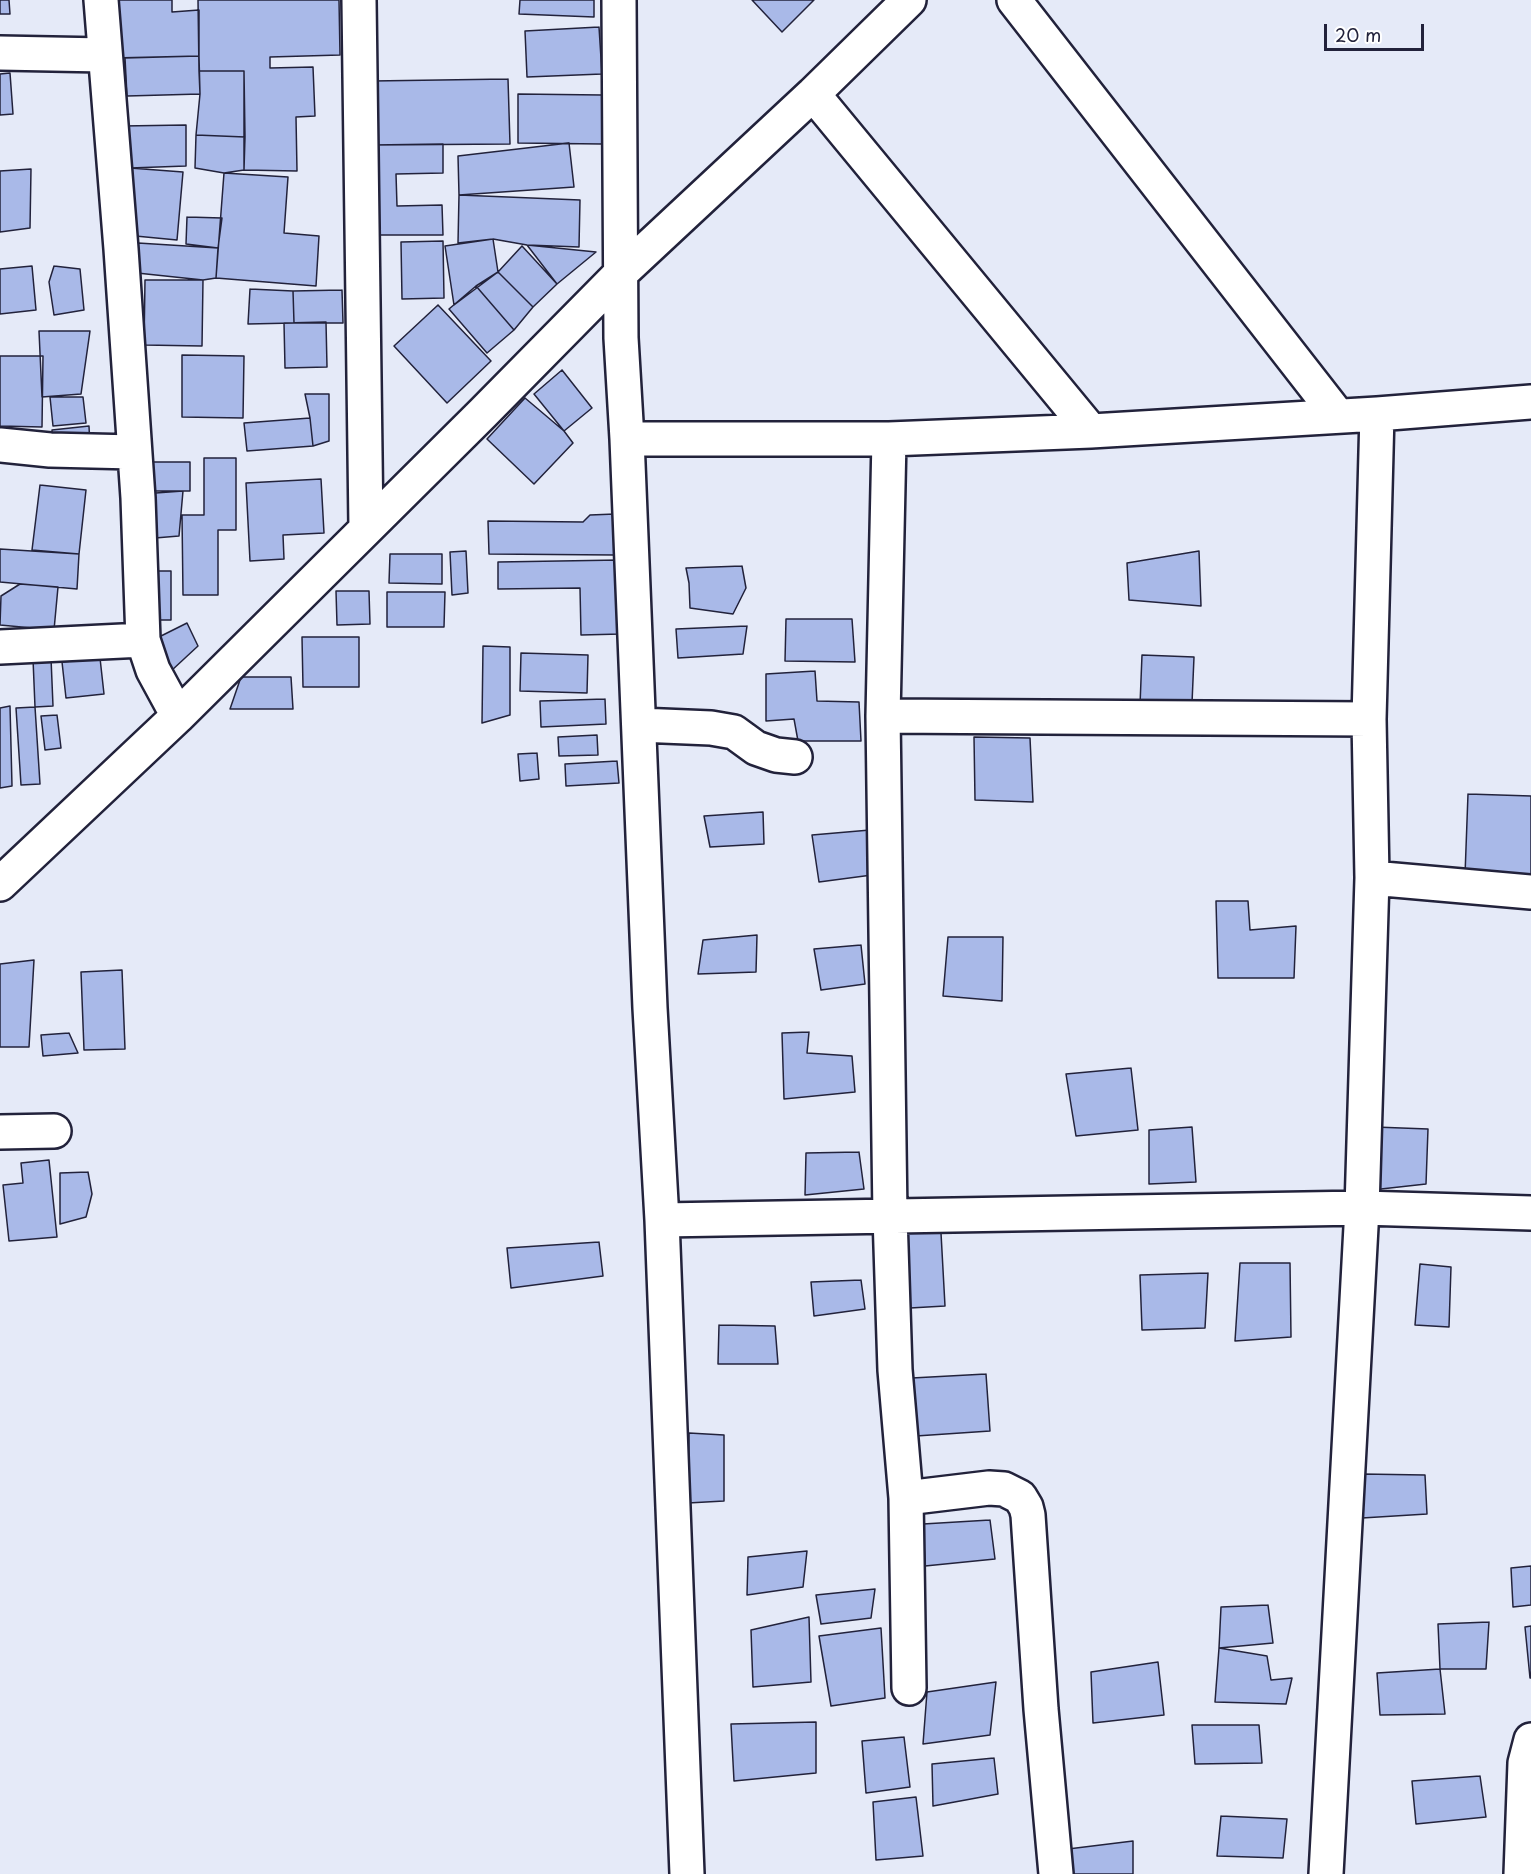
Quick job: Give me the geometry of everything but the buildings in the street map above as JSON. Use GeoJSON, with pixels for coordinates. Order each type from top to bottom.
{"type":"FeatureCollection","features":[{"type":"Feature","properties":{"kind":"street"},"geometry":{"type":"LineString","coordinates":[[101,0],[138,498],[143,640],[153,670],[178,716]]}},
{"type":"Feature","properties":{"kind":"street"},"geometry":{"type":"LineString","coordinates":[[359,0],[366,528]]}},
{"type":"Feature","properties":{"kind":"street"},"geometry":{"type":"LineString","coordinates":[[619,0],[621,338],[650,1008],[662,1220],[687,1874]]}},
{"type":"Feature","properties":{"kind":"street"},"geometry":{"type":"LineString","coordinates":[[0,884],[178,716],[620,274],[813,94],[909,0]]}},
{"type":"Feature","properties":{"kind":"street"},"geometry":{"type":"LineString","coordinates":[[1014,0],[1338,416]]}},
{"type":"Feature","properties":{"kind":"street"},"geometry":{"type":"LineString","coordinates":[[0,54],[104,55]]}},
{"type":"Feature","properties":{"kind":"street"},"geometry":{"type":"LineString","coordinates":[[813,94],[1091,431]]}},
{"type":"Feature","properties":{"kind":"street"},"geometry":{"type":"LineString","coordinates":[[627,439],[890,439],[1091,431],[1377,414],[1531,402]]}},
{"type":"Feature","properties":{"kind":"street"},"geometry":{"type":"LineString","coordinates":[[1326,1874],[1362,1208],[1372,878],[1369,719],[1377,414]]}},
{"type":"Feature","properties":{"kind":"street"},"geometry":{"type":"LineString","coordinates":[[890,439],[883,716],[890,1216],[895,1370],[906,1498],[909,1688]]}},
{"type":"Feature","properties":{"kind":"street"},"geometry":{"type":"LineString","coordinates":[[0,445],[50,450],[134,453]]}},
{"type":"Feature","properties":{"kind":"street"},"geometry":{"type":"LineString","coordinates":[[0,646],[143,640]]}},
{"type":"Feature","properties":{"kind":"street"},"geometry":{"type":"LineString","coordinates":[[883,716],[1369,719]]}},
{"type":"Feature","properties":{"kind":"street"},"geometry":{"type":"LineString","coordinates":[[639,725],[711,728],[734,732],[756,748],[776,755],[795,757]]}},
{"type":"Feature","properties":{"kind":"street"},"geometry":{"type":"LineString","coordinates":[[1372,878],[1531,892]]}},
{"type":"Feature","properties":{"kind":"street"},"geometry":{"type":"LineString","coordinates":[[0,1132],[54,1131]]}},
{"type":"Feature","properties":{"kind":"street"},"geometry":{"type":"LineString","coordinates":[[662,1220],[1362,1208],[1531,1213]]}},
{"type":"Feature","properties":{"kind":"street"},"geometry":{"type":"LineString","coordinates":[[906,1498],[989,1488],[1004,1489],[1014,1492],[1026,1507],[1056,1874]]}},
{"type":"Feature","properties":{"kind":"street"},"geometry":{"type":"LineString","coordinates":[[1521,1874],[1525,1763],[1531,1740]]}}]}
